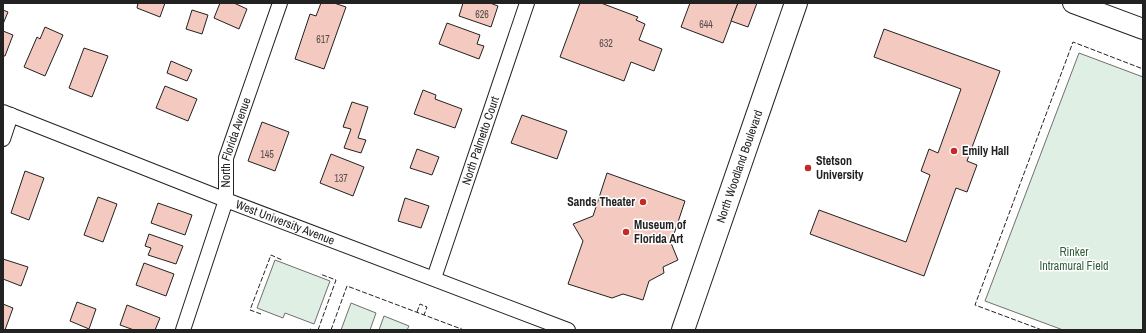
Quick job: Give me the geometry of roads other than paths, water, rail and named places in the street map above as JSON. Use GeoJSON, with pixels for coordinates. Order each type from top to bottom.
{"type":"FeatureCollection","features":[{"type":"Feature","properties":{"kind":"main road","name":"North Woodland Boulevard"},"geometry":{"type":"LineString","coordinates":[[683,330],[796,3]]}},
{"type":"Feature","properties":{"kind":"street","name":"North Florida Avenue"},"geometry":{"type":"LineString","coordinates":[[183,330],[226,200],[226,158],[280,3]]}},
{"type":"Feature","properties":{"kind":"street","name":"North Palmetto Court"},"geometry":{"type":"LineString","coordinates":[[434,278],[527,3]]}},
{"type":"Feature","properties":{"kind":"street"},"geometry":{"type":"LineString","coordinates":[[1073,3],[1143,29]]}},
{"type":"Feature","properties":{"kind":"street","name":"West University Avenue"},"geometry":{"type":"LineString","coordinates":[[7,114],[226,200],[568,330]]}},
{"type":"Feature","properties":{"kind":"street"},"geometry":{"type":"LineString","coordinates":[[3,139],[7,114]]}},
{"type":"Feature","properties":{"kind":"place","name":"Emily Hall"},"geometry":{"type":"Point","coordinates":[954,151]}},
{"type":"Feature","properties":{"kind":"place","name":"Stetson University"},"geometry":{"type":"Point","coordinates":[808,168]}},
{"type":"Feature","properties":{"kind":"place","name":"Sands Theater"},"geometry":{"type":"Point","coordinates":[643,202]}},
{"type":"Feature","properties":{"kind":"place","name":"Museum of Florida Art"},"geometry":{"type":"Point","coordinates":[626,232]}},
{"type":"Feature","properties":{"kind":"park label","name":"Rinker Intramural Field"},"geometry":{"type":"Point","coordinates":[1074,259]}}]}
